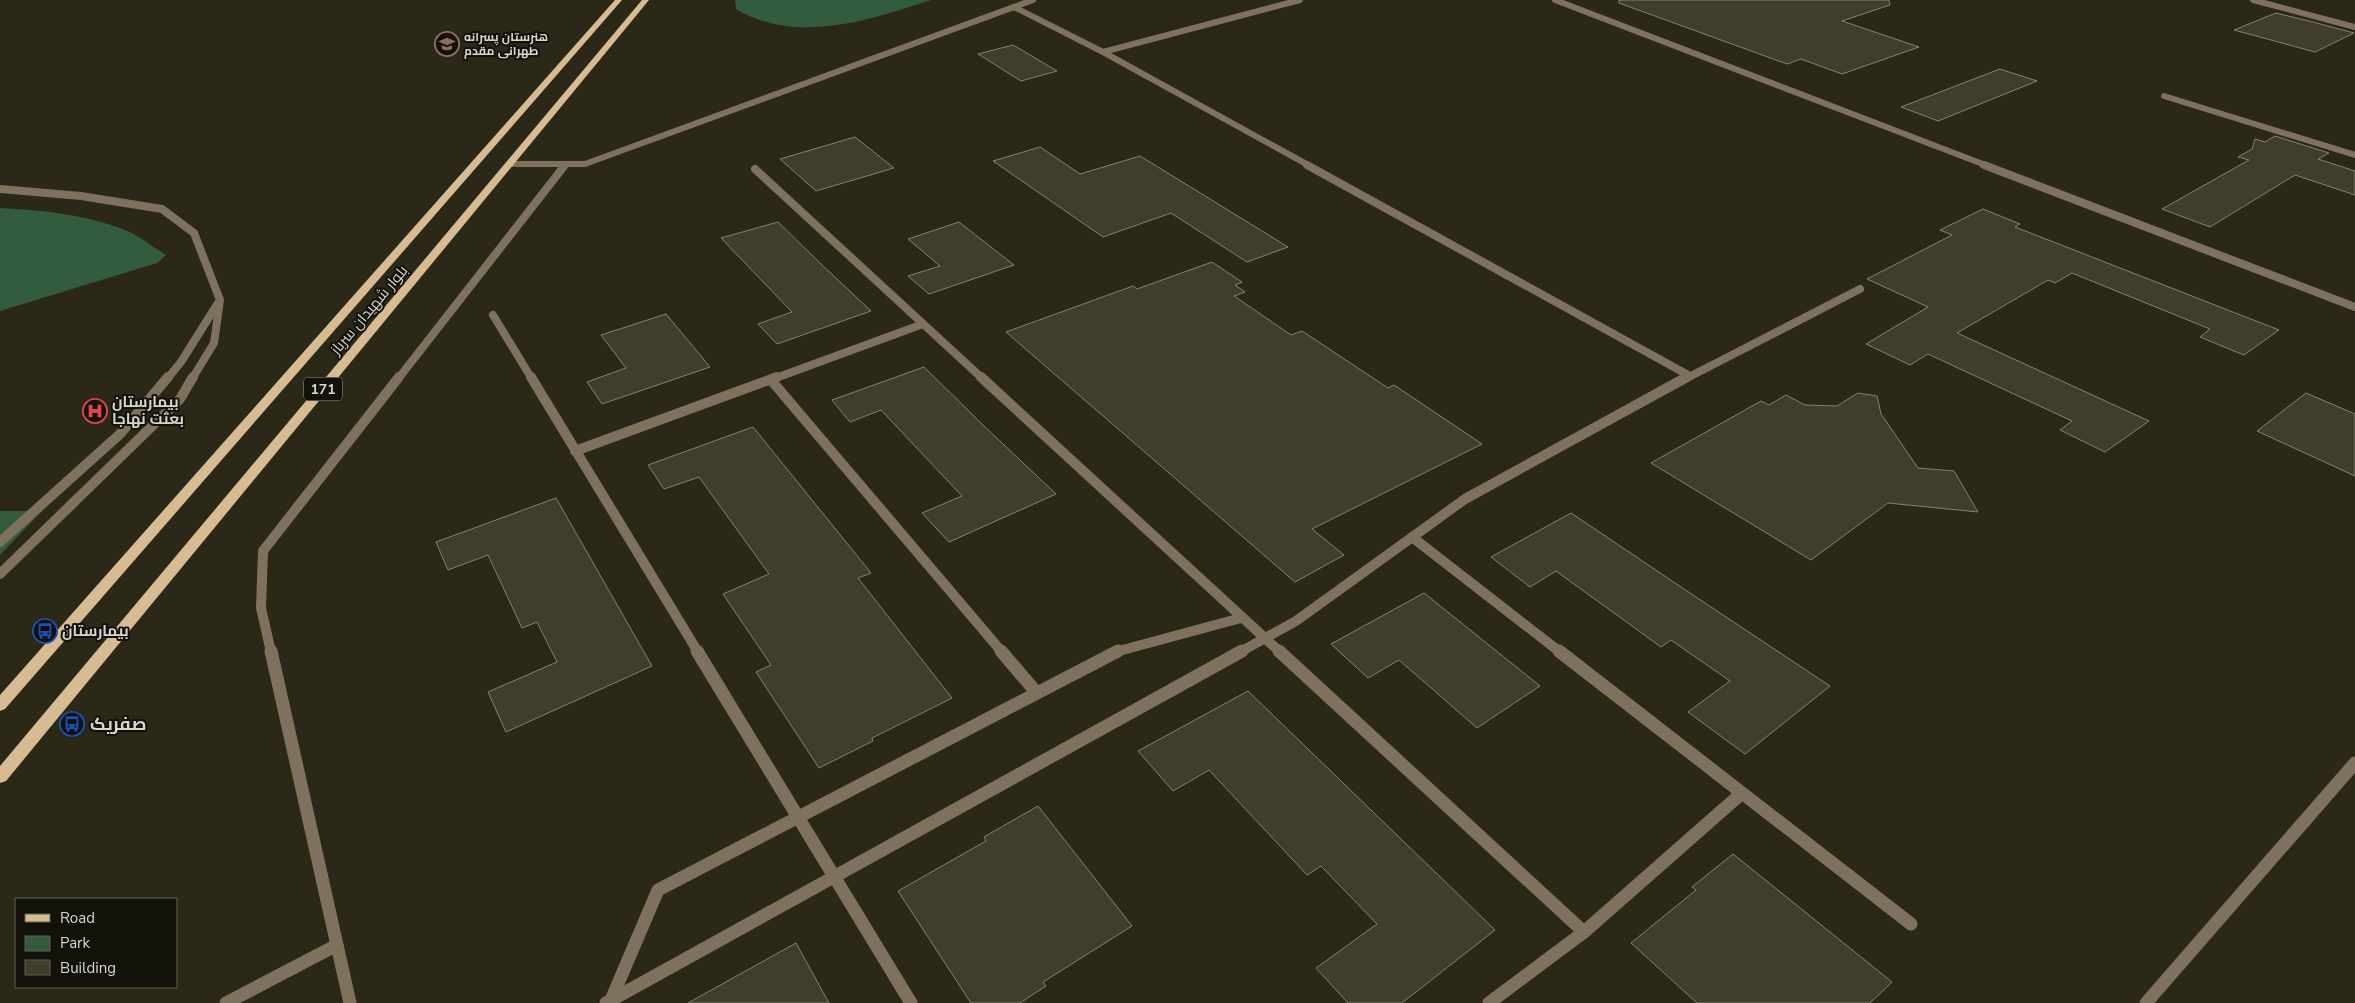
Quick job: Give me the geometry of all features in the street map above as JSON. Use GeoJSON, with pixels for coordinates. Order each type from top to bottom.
{"type":"FeatureCollection","features":[{"type":"Feature","properties":{"kind":"main road","name":"بلوار شهیدان سرباز"},"geometry":{"type":"LineString","coordinates":[[0,705],[619,0]]}},
{"type":"Feature","properties":{"kind":"main road","name":"بلوار شهیدان سرباز"},"geometry":{"type":"LineString","coordinates":[[0,777],[646,0]]}},
{"type":"Feature","properties":{"kind":"street"},"geometry":{"type":"LineString","coordinates":[[510,164],[585,164],[1033,0]]}},
{"type":"Feature","properties":{"kind":"street"},"geometry":{"type":"LineString","coordinates":[[1102,52],[1300,0]]}},
{"type":"Feature","properties":{"kind":"street"},"geometry":{"type":"LineString","coordinates":[[1555,0],[2355,307]]}},
{"type":"Feature","properties":{"kind":"street"},"geometry":{"type":"LineString","coordinates":[[2253,0],[2355,27]]}},
{"type":"Feature","properties":{"kind":"street"},"geometry":{"type":"LineString","coordinates":[[1014,7],[1102,52],[1690,376]]}},
{"type":"Feature","properties":{"kind":"street"},"geometry":{"type":"LineString","coordinates":[[2164,96],[2355,155]]}},
{"type":"Feature","properties":{"kind":"street"},"geometry":{"type":"LineString","coordinates":[[350,1003],[261,608],[263,551],[566,164]]}},
{"type":"Feature","properties":{"kind":"street"},"geometry":{"type":"LineString","coordinates":[[755,169],[1584,932]]}},
{"type":"Feature","properties":{"kind":"street"},"geometry":{"type":"LineString","coordinates":[[0,189],[81,196],[162,209],[194,233],[220,300],[214,343],[180,399],[0,574]]}},
{"type":"Feature","properties":{"kind":"street"},"geometry":{"type":"LineString","coordinates":[[608,1002],[1296,621],[1465,499],[1690,376],[1860,289]]}},
{"type":"Feature","properties":{"kind":"street"},"geometry":{"type":"LineString","coordinates":[[0,542],[120,434],[181,362],[220,300]]}},
{"type":"Feature","properties":{"kind":"street"},"geometry":{"type":"LineString","coordinates":[[493,315],[911,1003]]}},
{"type":"Feature","properties":{"kind":"street"},"geometry":{"type":"LineString","coordinates":[[575,451],[923,324]]}},
{"type":"Feature","properties":{"kind":"street"},"geometry":{"type":"LineString","coordinates":[[771,380],[1036,692]]}},
{"type":"Feature","properties":{"kind":"street"},"geometry":{"type":"LineString","coordinates":[[1412,537],[1911,924]]}},
{"type":"Feature","properties":{"kind":"street"},"geometry":{"type":"LineString","coordinates":[[608,1002],[658,890],[1117,651],[1241,618]]}},
{"type":"Feature","properties":{"kind":"street"},"geometry":{"type":"LineString","coordinates":[[2146,1003],[2355,763]]}},
{"type":"Feature","properties":{"kind":"street"},"geometry":{"type":"LineString","coordinates":[[1488,1003],[1584,932],[1742,793]]}},
{"type":"Feature","properties":{"kind":"street"},"geometry":{"type":"LineString","coordinates":[[226,1003],[337,945]]}},
{"type":"Feature","properties":{"kind":"green space"},"geometry":{"type":"Polygon","coordinates":[[[735,0],[931,0],[858,21],[833,26],[808,27],[783,26],[759,20],[736,9],[735,0]]]}},
{"type":"Feature","properties":{"kind":"green space"},"geometry":{"type":"Polygon","coordinates":[[[0,208],[49,212],[99,221],[130,232],[166,255],[157,263],[0,311],[0,208]]]}},
{"type":"Feature","properties":{"kind":"green space"},"geometry":{"type":"Polygon","coordinates":[[[0,511],[42,511],[0,555],[0,511]]]}},
{"type":"Feature","properties":{"kind":"building"},"geometry":{"type":"Polygon","coordinates":[[[1619,0],[1889,0],[1890,5],[1842,21],[1919,47],[1842,74],[1801,59],[1787,64],[1619,3],[1619,0]]]}},
{"type":"Feature","properties":{"kind":"building"},"geometry":{"type":"Polygon","coordinates":[[[2276,13],[2354,33],[2315,52],[2234,30],[2276,13]]]}},
{"type":"Feature","properties":{"kind":"building"},"geometry":{"type":"Polygon","coordinates":[[[1013,45],[1057,71],[1021,81],[978,54],[1013,45]]]}},
{"type":"Feature","properties":{"kind":"building"},"geometry":{"type":"Polygon","coordinates":[[[2000,69],[2037,81],[1938,121],[1901,107],[2000,69]]]}},
{"type":"Feature","properties":{"kind":"building"},"geometry":{"type":"Polygon","coordinates":[[[2275,136],[2329,153],[2318,159],[2355,171],[2355,195],[2295,175],[2210,227],[2162,209],[2249,160],[2238,157],[2252,149],[2255,139],[2265,142],[2275,136]]]}},
{"type":"Feature","properties":{"kind":"building"},"geometry":{"type":"Polygon","coordinates":[[[855,137],[894,168],[816,191],[780,159],[855,137]]]}},
{"type":"Feature","properties":{"kind":"building"},"geometry":{"type":"Polygon","coordinates":[[[1040,147],[1080,174],[1140,156],[1288,247],[1247,262],[1171,213],[1103,237],[993,161],[1040,147]]]}},
{"type":"Feature","properties":{"kind":"building"},"geometry":{"type":"Polygon","coordinates":[[[1983,209],[2020,224],[2015,227],[2279,330],[2244,355],[2200,337],[2210,329],[2072,273],[2055,283],[2048,280],[1957,333],[2149,421],[2105,452],[2060,430],[2072,421],[1928,354],[1910,365],[1866,344],[1928,307],[1867,279],[1952,235],[1940,230],[1983,209]]]}},
{"type":"Feature","properties":{"kind":"building"},"geometry":{"type":"Polygon","coordinates":[[[778,222],[871,311],[777,344],[758,324],[792,312],[721,238],[778,222]]]}},
{"type":"Feature","properties":{"kind":"building"},"geometry":{"type":"Polygon","coordinates":[[[959,222],[1014,265],[929,294],[908,276],[940,266],[908,239],[959,222]]]}},
{"type":"Feature","properties":{"kind":"building"},"geometry":{"type":"Polygon","coordinates":[[[1212,262],[1242,282],[1235,285],[1245,292],[1234,296],[1291,335],[1302,331],[1388,388],[1394,385],[1482,444],[1312,529],[1344,555],[1295,582],[1006,332],[1133,286],[1137,289],[1212,262]]]}},
{"type":"Feature","properties":{"kind":"building"},"geometry":{"type":"Polygon","coordinates":[[[666,314],[710,367],[602,404],[587,382],[626,368],[601,335],[666,314]]]}},
{"type":"Feature","properties":{"kind":"building"},"geometry":{"type":"Polygon","coordinates":[[[924,367],[1056,494],[949,542],[922,513],[962,496],[881,410],[850,422],[832,400],[924,367]]]}},
{"type":"Feature","properties":{"kind":"building"},"geometry":{"type":"Polygon","coordinates":[[[1858,393],[1877,396],[1881,414],[1918,468],[1954,471],[1978,512],[1888,503],[1811,560],[1651,463],[1761,401],[1769,405],[1786,395],[1805,405],[1837,406],[1858,393]]]}},
{"type":"Feature","properties":{"kind":"building"},"geometry":{"type":"Polygon","coordinates":[[[2306,393],[2355,414],[2355,476],[2257,431],[2306,393]]]}},
{"type":"Feature","properties":{"kind":"building"},"geometry":{"type":"Polygon","coordinates":[[[753,427],[871,573],[858,578],[952,698],[872,738],[873,741],[819,768],[756,672],[771,665],[723,594],[769,574],[699,477],[664,489],[648,465],[753,427]]]}},
{"type":"Feature","properties":{"kind":"building"},"geometry":{"type":"Polygon","coordinates":[[[556,498],[652,666],[506,732],[488,692],[557,662],[537,622],[522,628],[488,555],[448,570],[436,542],[556,498]]]}},
{"type":"Feature","properties":{"kind":"building"},"geometry":{"type":"Polygon","coordinates":[[[1571,513],[1830,686],[1745,754],[1688,712],[1730,681],[1671,640],[1661,647],[1556,571],[1530,587],[1491,557],[1571,513]]]}},
{"type":"Feature","properties":{"kind":"building"},"geometry":{"type":"Polygon","coordinates":[[[1424,593],[1540,686],[1477,728],[1399,660],[1368,678],[1331,644],[1424,593]]]}},
{"type":"Feature","properties":{"kind":"building"},"geometry":{"type":"Polygon","coordinates":[[[1248,691],[1495,930],[1402,1003],[1348,1003],[1316,968],[1377,924],[1321,866],[1307,875],[1209,770],[1173,791],[1138,751],[1248,691]]]}},
{"type":"Feature","properties":{"kind":"building"},"geometry":{"type":"Polygon","coordinates":[[[1038,806],[1132,926],[1043,982],[1046,986],[1020,1003],[971,1003],[898,891],[986,841],[984,837],[1038,806]]]}},
{"type":"Feature","properties":{"kind":"building"},"geometry":{"type":"Polygon","coordinates":[[[1733,854],[1892,982],[1870,1003],[1697,1003],[1631,943],[1696,890],[1692,887],[1733,854]]]}},
{"type":"Feature","properties":{"kind":"building"},"geometry":{"type":"Polygon","coordinates":[[[796,943],[829,1003],[688,1003],[796,943]]]}},
{"type":"Feature","properties":{"kind":"place","name":"هنرستان پسرانه طهرانی مقدم"},"geometry":{"type":"Point","coordinates":[447,44]}},
{"type":"Feature","properties":{"kind":"place","name":"بیمارستان بعثت نهاجا"},"geometry":{"type":"Point","coordinates":[95,411]}},
{"type":"Feature","properties":{"kind":"place","name":"بیمارستان"},"geometry":{"type":"Point","coordinates":[45,631]}},
{"type":"Feature","properties":{"kind":"place","name":"صفریک"},"geometry":{"type":"Point","coordinates":[72,724]}}]}
